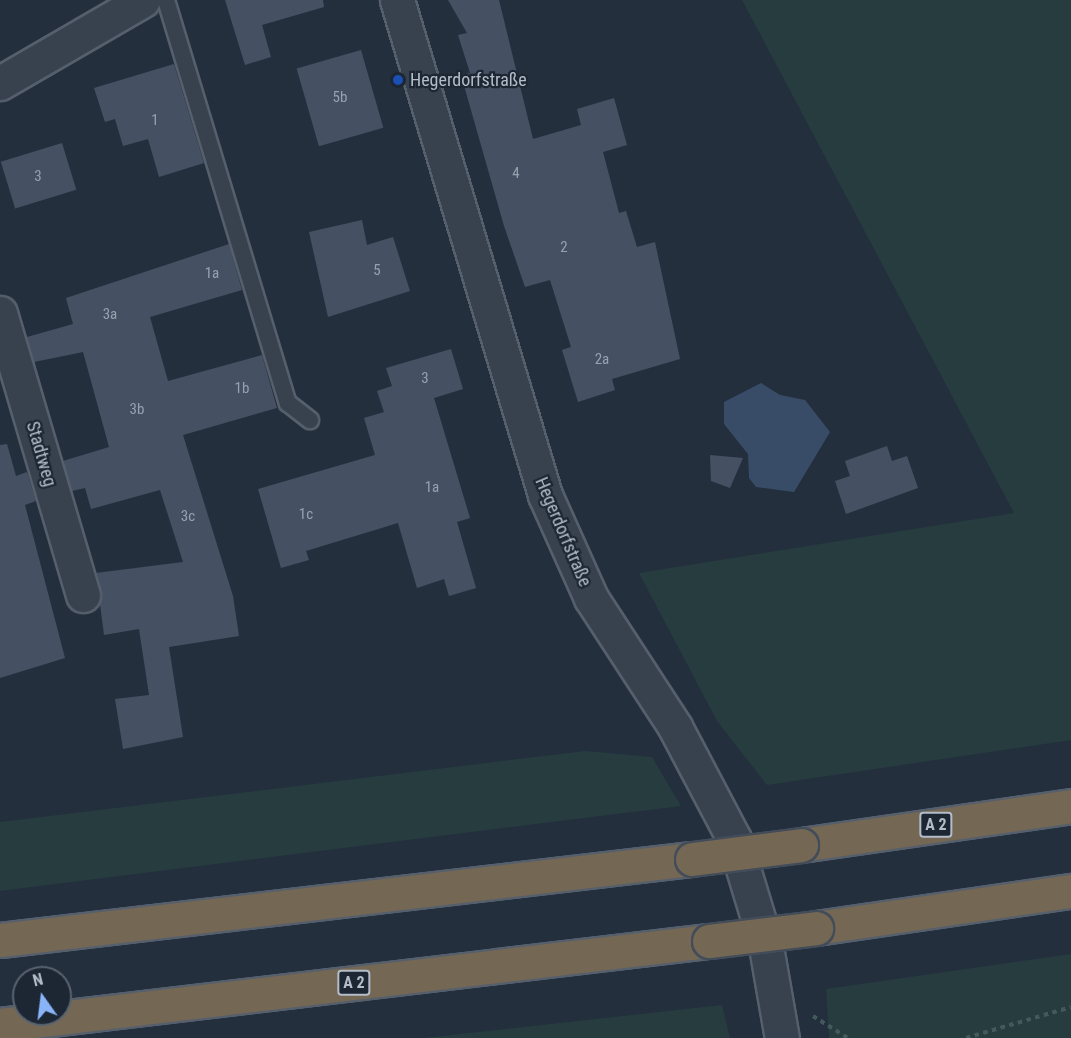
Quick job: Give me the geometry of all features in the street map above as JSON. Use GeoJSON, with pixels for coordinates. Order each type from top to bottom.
{"type":"FeatureCollection","features":[{"type":"Feature","properties":{"kind":"highway","name":"A 2"},"geometry":{"type":"LineString","coordinates":[[0,940],[692,859],[1071,806]]}},
{"type":"Feature","properties":{"kind":"highway","name":"A 2"},"geometry":{"type":"LineString","coordinates":[[0,1025],[816,927],[1071,891]]}},
{"type":"Feature","properties":{"kind":"street","name":"Hegerdorfstraße"},"geometry":{"type":"LineString","coordinates":[[398,0],[545,495],[591,597],[675,727],[734,839],[765,941],[783,1038]]}},
{"type":"Feature","properties":{"kind":"street"},"geometry":{"type":"LineString","coordinates":[[0,82],[134,2]]}},
{"type":"Feature","properties":{"kind":"street","name":"Stadtweg"},"geometry":{"type":"LineString","coordinates":[[0,313],[83,595]]}},
{"type":"Feature","properties":{"kind":"lane"},"geometry":{"type":"LineString","coordinates":[[166,0],[288,403],[310,420]]}},
{"type":"Feature","properties":{"kind":"path"},"geometry":{"type":"LineString","coordinates":[[966,1038],[1071,1007]]}},
{"type":"Feature","properties":{"kind":"green space"},"geometry":{"type":"Polygon","coordinates":[[[742,0],[1071,0],[1071,740],[767,785],[717,721],[639,573],[1014,513],[742,0]]]}},
{"type":"Feature","properties":{"kind":"green space"},"geometry":{"type":"Polygon","coordinates":[[[585,751],[652,757],[681,806],[0,891],[0,822],[585,751]]]}},
{"type":"Feature","properties":{"kind":"green space"},"geometry":{"type":"Polygon","coordinates":[[[1071,954],[1071,1038],[829,1038],[826,989],[1071,954]]]}},
{"type":"Feature","properties":{"kind":"green space"},"geometry":{"type":"Polygon","coordinates":[[[722,1005],[730,1038],[424,1038],[722,1005]]]}},
{"type":"Feature","properties":{"kind":"water"},"geometry":{"type":"Polygon","coordinates":[[[761,383],[780,395],[805,400],[830,432],[794,492],[756,487],[749,478],[748,454],[724,424],[724,402],[761,383]]]}},
{"type":"Feature","properties":{"kind":"building"},"geometry":{"type":"Polygon","coordinates":[[[225,0],[323,0],[324,7],[262,25],[271,57],[245,65],[225,0]]]}},
{"type":"Feature","properties":{"kind":"building"},"geometry":{"type":"Polygon","coordinates":[[[448,0],[499,0],[533,139],[581,125],[577,109],[614,98],[627,145],[603,152],[619,213],[626,211],[637,247],[655,242],[680,359],[612,379],[615,390],[578,402],[562,350],[571,347],[550,280],[525,287],[504,226],[461,75],[470,73],[458,35],[467,33],[448,0]]]}},
{"type":"Feature","properties":{"kind":"building"},"geometry":{"type":"Polygon","coordinates":[[[361,50],[383,128],[319,146],[297,68],[361,50]]]}},
{"type":"Feature","properties":{"kind":"building"},"geometry":{"type":"Polygon","coordinates":[[[174,64],[204,163],[159,177],[148,139],[123,146],[115,119],[105,122],[94,88],[174,64]]]}},
{"type":"Feature","properties":{"kind":"building"},"geometry":{"type":"Polygon","coordinates":[[[62,143],[76,190],[15,209],[1,162],[62,143]]]}},
{"type":"Feature","properties":{"kind":"building"},"geometry":{"type":"Polygon","coordinates":[[[362,220],[367,245],[393,237],[410,291],[328,317],[309,232],[362,220]]]}},
{"type":"Feature","properties":{"kind":"building"},"geometry":{"type":"Polygon","coordinates":[[[229,244],[242,290],[150,317],[168,381],[262,355],[277,408],[183,435],[233,596],[239,636],[169,647],[183,737],[123,749],[115,699],[149,695],[139,629],[104,635],[96,573],[183,562],[160,490],[91,509],[85,488],[72,491],[63,461],[109,447],[83,352],[34,362],[27,337],[73,324],[66,298],[229,244]]]}},
{"type":"Feature","properties":{"kind":"building"},"geometry":{"type":"Polygon","coordinates":[[[451,349],[463,389],[434,398],[470,518],[457,522],[476,588],[449,596],[444,579],[417,588],[398,523],[306,551],[309,560],[281,568],[258,489],[375,455],[364,418],[384,412],[377,391],[392,386],[386,368],[451,349]]]}},
{"type":"Feature","properties":{"kind":"building"},"geometry":{"type":"Polygon","coordinates":[[[7,444],[16,476],[27,472],[36,501],[25,505],[65,658],[0,678],[0,445],[7,444]]]}},
{"type":"Feature","properties":{"kind":"building"},"geometry":{"type":"Polygon","coordinates":[[[887,446],[892,461],[907,456],[918,488],[846,514],[835,481],[850,476],[845,461],[887,446]]]}},
{"type":"Feature","properties":{"kind":"building"},"geometry":{"type":"Polygon","coordinates":[[[710,455],[743,458],[730,488],[711,481],[710,455]]]}},
{"type":"Feature","properties":{"kind":"place","name":"Hegerdorfstraße"},"geometry":{"type":"Point","coordinates":[398,80]}}]}
